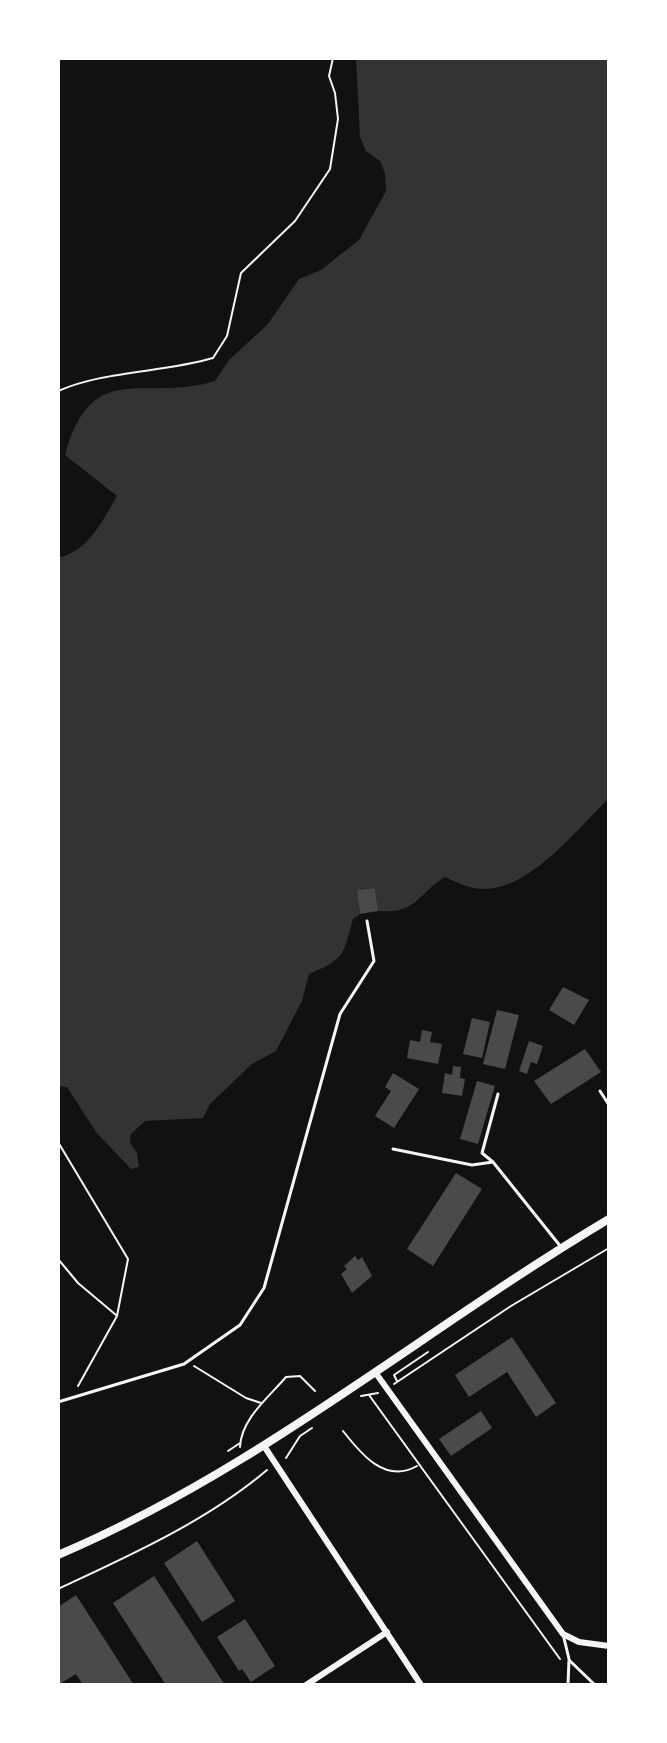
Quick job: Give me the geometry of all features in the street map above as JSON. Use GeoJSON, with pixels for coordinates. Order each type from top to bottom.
{"type":"FeatureCollection","features":[{"type":"Feature","properties":{"kind":"main road"},"geometry":{"type":"LineString","coordinates":[[58,1555],[150,1512],[264,1446],[561,1247],[609,1219]]}},
{"type":"Feature","properties":{"kind":"street"},"geometry":{"type":"LineString","coordinates":[[375,1372],[563,1634],[579,1642],[609,1646]]}},
{"type":"Feature","properties":{"kind":"street"},"geometry":{"type":"LineString","coordinates":[[264,1446],[421,1685]]}},
{"type":"Feature","properties":{"kind":"street"},"geometry":{"type":"LineString","coordinates":[[306,1685],[387,1632]]}},
{"type":"Feature","properties":{"kind":"lane"},"geometry":{"type":"LineString","coordinates":[[58,1402],[130,1383],[189,1361],[240,1325],[264,1288],[340,1014],[374,961],[367,921]]}},
{"type":"Feature","properties":{"kind":"lane"},"geometry":{"type":"LineString","coordinates":[[600,1091],[609,1105]]}},
{"type":"Feature","properties":{"kind":"lane"},"geometry":{"type":"LineString","coordinates":[[498,1094],[482,1153],[493,1162],[561,1247]]}},
{"type":"Feature","properties":{"kind":"lane"},"geometry":{"type":"LineString","coordinates":[[393,1149],[472,1165],[493,1162]]}},
{"type":"Feature","properties":{"kind":"lane"},"geometry":{"type":"LineString","coordinates":[[563,1634],[569,1659],[568,1685]]}},
{"type":"Feature","properties":{"kind":"lane"},"geometry":{"type":"LineString","coordinates":[[569,1659],[595,1685]]}},
{"type":"Feature","properties":{"kind":"path"},"geometry":{"type":"LineString","coordinates":[[58,391],[84,380],[179,368],[213,358],[227,336],[241,273],[295,221],[330,169],[338,119],[329,76],[333,58]]}},
{"type":"Feature","properties":{"kind":"path"},"geometry":{"type":"LineString","coordinates":[[58,1142],[128,1259],[117,1316],[90,1359],[75,1397]]}},
{"type":"Feature","properties":{"kind":"path"},"geometry":{"type":"LineString","coordinates":[[428,1352],[394,1375],[397,1382],[511,1306],[609,1248]]}},
{"type":"Feature","properties":{"kind":"path"},"geometry":{"type":"LineString","coordinates":[[58,1259],[78,1283],[117,1316]]}},
{"type":"Feature","properties":{"kind":"path"},"geometry":{"type":"LineString","coordinates":[[189,1361],[235,1392],[263,1404]]}},
{"type":"Feature","properties":{"kind":"path"},"geometry":{"type":"LineString","coordinates":[[241,1460],[242,1432],[286,1377],[305,1378],[315,1391]]}},
{"type":"Feature","properties":{"kind":"path"},"geometry":{"type":"LineString","coordinates":[[354,1399],[383,1392]]}},
{"type":"Feature","properties":{"kind":"path"},"geometry":{"type":"LineString","coordinates":[[368,1394],[561,1661],[569,1659]]}},
{"type":"Feature","properties":{"kind":"path"},"geometry":{"type":"LineString","coordinates":[[290,1456],[300,1436],[322,1421]]}},
{"type":"Feature","properties":{"kind":"path"},"geometry":{"type":"LineString","coordinates":[[343,1431],[378,1467],[403,1471],[418,1465]]}},
{"type":"Feature","properties":{"kind":"path"},"geometry":{"type":"LineString","coordinates":[[228,1451],[240,1443]]}},
{"type":"Feature","properties":{"kind":"path"},"geometry":{"type":"LineString","coordinates":[[58,1589],[198,1518],[248,1487],[269,1469]]}},
{"type":"Feature","properties":{"kind":"shaded area"},"geometry":{"type":"Polygon","coordinates":[[[356,58],[609,58],[609,798],[548,859],[512,883],[493,888],[474,888],[445,877],[416,902],[391,911],[378,911],[375,888],[357,890],[360,914],[353,919],[341,954],[330,964],[309,974],[302,1001],[276,1051],[252,1064],[210,1104],[203,1118],[145,1121],[131,1134],[130,1143],[137,1153],[139,1167],[131,1169],[96,1132],[67,1087],[58,1086],[58,558],[86,542],[117,496],[65,455],[76,425],[90,405],[105,394],[215,381],[229,360],[268,324],[299,279],[321,270],[359,240],[386,191],[385,173],[380,161],[366,151],[360,137],[356,58]]]}},
{"type":"Feature","properties":{"kind":"building"},"geometry":{"type":"Polygon","coordinates":[[[375,888],[378,911],[360,914],[357,890],[375,888]]]}},
{"type":"Feature","properties":{"kind":"building"},"geometry":{"type":"Polygon","coordinates":[[[563,987],[589,1000],[574,1025],[549,1010],[563,987]]]}},
{"type":"Feature","properties":{"kind":"building"},"geometry":{"type":"Polygon","coordinates":[[[497,1010],[519,1015],[505,1069],[483,1064],[497,1010]]]}},
{"type":"Feature","properties":{"kind":"building"},"geometry":{"type":"Polygon","coordinates":[[[472,1018],[490,1022],[482,1058],[463,1054],[472,1018]]]}},
{"type":"Feature","properties":{"kind":"building"},"geometry":{"type":"Polygon","coordinates":[[[422,1030],[432,1032],[430,1042],[442,1044],[438,1064],[407,1058],[410,1040],[420,1042],[422,1030]]]}},
{"type":"Feature","properties":{"kind":"building"},"geometry":{"type":"Polygon","coordinates":[[[529,1041],[543,1046],[537,1064],[531,1062],[527,1074],[519,1071],[529,1041]]]}},
{"type":"Feature","properties":{"kind":"building"},"geometry":{"type":"Polygon","coordinates":[[[585,1049],[601,1072],[551,1104],[534,1081],[585,1049]]]}},
{"type":"Feature","properties":{"kind":"building"},"geometry":{"type":"Polygon","coordinates":[[[453,1066],[461,1067],[460,1078],[465,1079],[462,1096],[442,1093],[445,1073],[452,1075],[453,1066]]]}},
{"type":"Feature","properties":{"kind":"building"},"geometry":{"type":"Polygon","coordinates":[[[393,1073],[419,1089],[394,1128],[375,1116],[391,1091],[385,1087],[393,1073]]]}},
{"type":"Feature","properties":{"kind":"building"},"geometry":{"type":"Polygon","coordinates":[[[477,1081],[495,1086],[478,1144],[460,1139],[477,1081]]]}},
{"type":"Feature","properties":{"kind":"building"},"geometry":{"type":"Polygon","coordinates":[[[456,1173],[482,1189],[433,1266],[407,1249],[456,1173]]]}},
{"type":"Feature","properties":{"kind":"building"},"geometry":{"type":"Polygon","coordinates":[[[355,1256],[358,1260],[362,1257],[372,1276],[352,1293],[341,1274],[347,1269],[344,1266],[355,1256]]]}},
{"type":"Feature","properties":{"kind":"building"},"geometry":{"type":"Polygon","coordinates":[[[512,1337],[556,1403],[536,1417],[507,1372],[469,1397],[455,1375],[512,1337]]]}},
{"type":"Feature","properties":{"kind":"building"},"geometry":{"type":"Polygon","coordinates":[[[481,1411],[492,1428],[451,1456],[439,1439],[481,1411]]]}},
{"type":"Feature","properties":{"kind":"building"},"geometry":{"type":"Polygon","coordinates":[[[197,1541],[235,1601],[202,1622],[164,1563],[197,1541]]]}},
{"type":"Feature","properties":{"kind":"building"},"geometry":{"type":"Polygon","coordinates":[[[154,1576],[225,1685],[166,1685],[113,1603],[154,1576]]]}},
{"type":"Feature","properties":{"kind":"building"},"geometry":{"type":"Polygon","coordinates":[[[76,1595],[134,1685],[83,1685],[76,1674],[58,1685],[58,1607],[76,1595]]]}},
{"type":"Feature","properties":{"kind":"building"},"geometry":{"type":"Polygon","coordinates":[[[245,1619],[275,1666],[251,1682],[242,1669],[239,1671],[217,1637],[245,1619]]]}}]}
